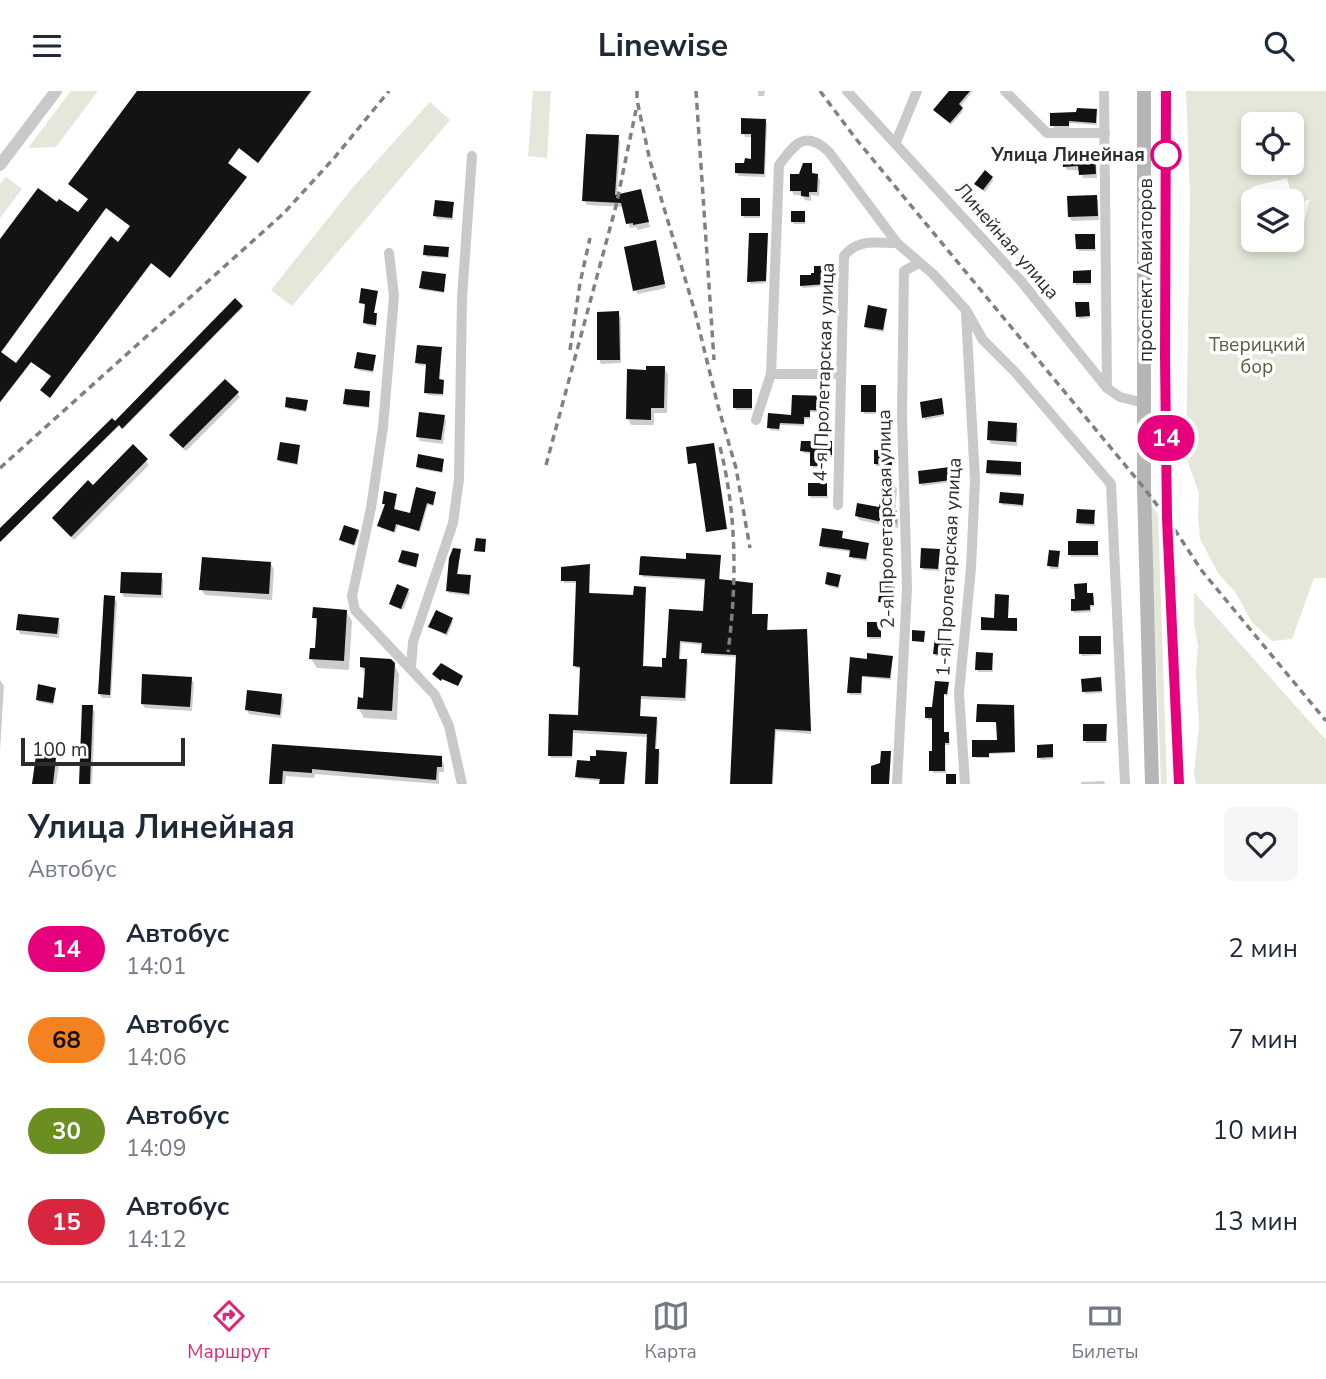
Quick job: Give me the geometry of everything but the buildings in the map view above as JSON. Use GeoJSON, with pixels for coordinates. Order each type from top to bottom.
{"type":"FeatureCollection","features":[{"type":"Feature","properties":{"kind":"main road","name":"проспект Авиаторов"},"geometry":{"type":"LineString","coordinates":[[1144,91],[1144,403],[1152,784]]}},
{"type":"Feature","properties":{"kind":"main road","name":"проспект Авиаторов"},"geometry":{"type":"LineString","coordinates":[[1166,91],[1167,518],[1179,784]]}},
{"type":"Feature","properties":{"kind":"street"},"geometry":{"type":"LineString","coordinates":[[0,165],[56,91]]}},
{"type":"Feature","properties":{"kind":"street","name":"Линейная улица"},"geometry":{"type":"LineString","coordinates":[[848,91],[1021,281],[1107,388],[1120,397],[1144,403]]}},
{"type":"Feature","properties":{"kind":"street"},"geometry":{"type":"LineString","coordinates":[[896,142],[917,91]]}},
{"type":"Feature","properties":{"kind":"street"},"geometry":{"type":"LineString","coordinates":[[1005,91],[1048,133],[1105,133]]}},
{"type":"Feature","properties":{"kind":"street","name":"проспект Авиаторов"},"geometry":{"type":"LineString","coordinates":[[1104,91],[1107,388]]}},
{"type":"Feature","properties":{"kind":"street"},"geometry":{"type":"LineString","coordinates":[[756,420],[771,374],[779,165],[797,142],[804,140],[821,144],[897,243],[966,310],[983,340],[1016,373],[1111,484],[1125,784]]}},
{"type":"Feature","properties":{"kind":"street"},"geometry":{"type":"LineString","coordinates":[[411,667],[413,642],[453,523],[459,479],[462,298],[472,156]]}},
{"type":"Feature","properties":{"kind":"street","name":"4-я Пролетарская улица"},"geometry":{"type":"LineString","coordinates":[[838,505],[844,256],[851,247],[858,244],[897,243]]}},
{"type":"Feature","properties":{"kind":"street"},"geometry":{"type":"LineString","coordinates":[[389,253],[394,296],[383,427],[371,508],[352,596],[355,610],[435,695],[449,726],[462,784]]}},
{"type":"Feature","properties":{"kind":"street","name":"2-я Пролетарская улица"},"geometry":{"type":"LineString","coordinates":[[897,784],[907,588],[902,416],[904,271],[919,263]]}},
{"type":"Feature","properties":{"kind":"street","name":"1-я Пролетарская улица"},"geometry":{"type":"LineString","coordinates":[[965,784],[959,693],[971,568],[975,480],[966,310]]}},
{"type":"Feature","properties":{"kind":"street"},"geometry":{"type":"LineString","coordinates":[[771,374],[841,374]]}},
{"type":"Feature","properties":{"kind":"green space"},"geometry":{"type":"Polygon","coordinates":[[[71,91],[98,91],[56,147],[28,148],[71,91]]]}},
{"type":"Feature","properties":{"kind":"green space"},"geometry":{"type":"Polygon","coordinates":[[[533,91],[551,91],[547,158],[528,156],[533,91]]]}},
{"type":"Feature","properties":{"kind":"green space","name":"Тверицкий бор"},"geometry":{"type":"Polygon","coordinates":[[[1186,91],[1326,91],[1326,578],[1314,578],[1292,639],[1272,641],[1251,621],[1236,593],[1218,573],[1200,539],[1199,493],[1186,457],[1190,194],[1186,91]]]}},
{"type":"Feature","properties":{"kind":"green space"},"geometry":{"type":"Polygon","coordinates":[[[430,102],[450,120],[292,306],[271,290],[354,186],[430,102]]]}},
{"type":"Feature","properties":{"kind":"green space"},"geometry":{"type":"Polygon","coordinates":[[[6,177],[22,189],[0,218],[0,184],[6,177]]]}},
{"type":"Feature","properties":{"kind":"green space"},"geometry":{"type":"Polygon","coordinates":[[[1150,504],[1158,514],[1167,784],[1161,784],[1150,504]]]}},
{"type":"Feature","properties":{"kind":"green space"},"geometry":{"type":"Polygon","coordinates":[[[1194,592],[1326,740],[1326,784],[1196,784],[1194,774],[1199,725],[1194,592]]]}},
{"type":"Feature","properties":{"kind":"railway"},"geometry":{"type":"LineString","coordinates":[[0,468],[284,213],[335,157],[389,91]]}},
{"type":"Feature","properties":{"kind":"railway"},"geometry":{"type":"LineString","coordinates":[[637,91],[650,161],[695,312],[736,468],[750,548]]}},
{"type":"Feature","properties":{"kind":"railway"},"geometry":{"type":"LineString","coordinates":[[696,91],[714,360]]}},
{"type":"Feature","properties":{"kind":"railway"},"geometry":{"type":"LineString","coordinates":[[820,91],[856,139],[1144,488],[1202,571],[1326,721]]}},
{"type":"Feature","properties":{"kind":"railway"},"geometry":{"type":"LineString","coordinates":[[546,465],[616,206],[636,110]]}},
{"type":"Feature","properties":{"kind":"railway"},"geometry":{"type":"LineString","coordinates":[[570,350],[590,238]]}},
{"type":"Feature","properties":{"kind":"railway"},"geometry":{"type":"LineString","coordinates":[[720,447],[730,498],[734,549],[728,652]]}},
{"type":"Feature","properties":{"kind":"bus line","name":"14"},"geometry":{"type":"LineString","coordinates":[[1166,91],[1167,518],[1179,784]]}},
{"type":"Feature","properties":{"kind":"place","name":"Улица Линейная"},"geometry":{"type":"Point","coordinates":[1166,155]}}]}
